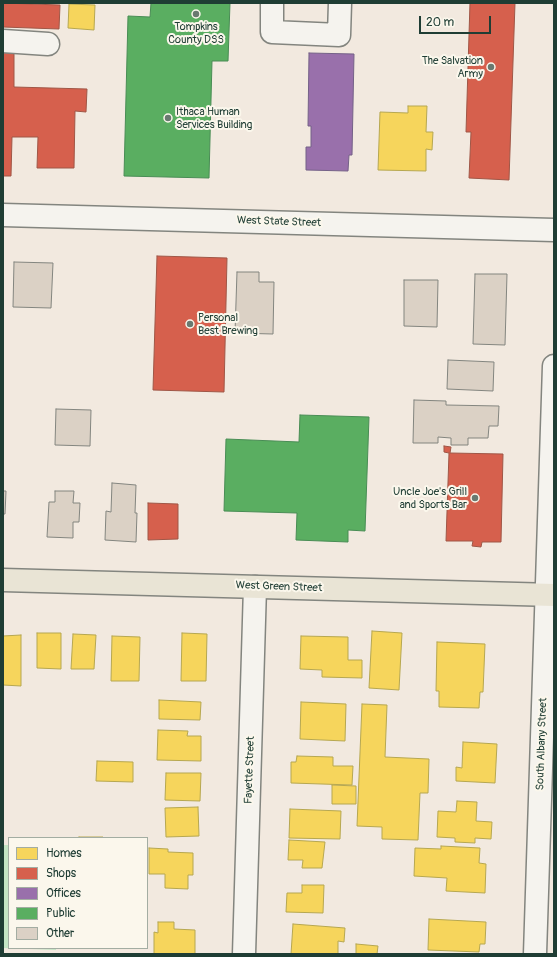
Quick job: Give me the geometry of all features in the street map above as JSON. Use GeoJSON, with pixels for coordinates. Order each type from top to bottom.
{"type":"FeatureCollection","features":[{"type":"Feature","properties":{"kind":"highway","name":"West Green Street"},"geometry":{"type":"LineString","coordinates":[[3,580],[551,595]]}},
{"type":"Feature","properties":{"kind":"street"},"geometry":{"type":"LineString","coordinates":[[272,3],[272,32],[339,35],[340,3]]}},
{"type":"Feature","properties":{"kind":"street"},"geometry":{"type":"LineString","coordinates":[[3,41],[48,44]]}},
{"type":"Feature","properties":{"kind":"street","name":"West State Street"},"geometry":{"type":"LineString","coordinates":[[3,215],[554,230]]}},
{"type":"Feature","properties":{"kind":"street","name":"South Albany Street"},"geometry":{"type":"LineString","coordinates":[[535,954],[551,595],[554,366]]}},
{"type":"Feature","properties":{"kind":"street","name":"Fayette Street"},"geometry":{"type":"LineString","coordinates":[[244,954],[255,587]]}},
{"type":"Feature","properties":{"kind":"green space"},"geometry":{"type":"Polygon","coordinates":[[[3,845],[8,845],[8,948],[3,948],[3,845]]]}},
{"type":"Feature","properties":{"kind":"green space"},"geometry":{"type":"Polygon","coordinates":[[[30,949],[56,949],[56,950],[30,949]]]}},
{"type":"Feature","properties":{"kind":"building: Homes"},"geometry":{"type":"Polygon","coordinates":[[[69,4],[95,5],[94,30],[68,28],[69,4]]]}},
{"type":"Feature","properties":{"kind":"building: Homes"},"geometry":{"type":"Polygon","coordinates":[[[408,106],[427,106],[426,132],[433,132],[432,150],[426,149],[426,171],[378,170],[380,112],[408,113],[408,106]]]}},
{"type":"Feature","properties":{"kind":"building: Homes"},"geometry":{"type":"Polygon","coordinates":[[[372,631],[402,633],[399,690],[369,688],[372,631]]]}},
{"type":"Feature","properties":{"kind":"building: Homes"},"geometry":{"type":"Polygon","coordinates":[[[37,633],[61,633],[61,669],[37,668],[37,633]]]}},
{"type":"Feature","properties":{"kind":"building: Homes"},"geometry":{"type":"Polygon","coordinates":[[[182,633],[207,634],[206,681],[181,681],[182,633]]]}},
{"type":"Feature","properties":{"kind":"building: Homes"},"geometry":{"type":"Polygon","coordinates":[[[73,634],[96,635],[94,669],[71,669],[73,634]]]}},
{"type":"Feature","properties":{"kind":"building: Homes"},"geometry":{"type":"Polygon","coordinates":[[[21,635],[21,686],[3,685],[3,636],[21,635]]]}},
{"type":"Feature","properties":{"kind":"building: Homes"},"geometry":{"type":"Polygon","coordinates":[[[112,636],[140,637],[139,681],[111,681],[112,636]]]}},
{"type":"Feature","properties":{"kind":"building: Homes"},"geometry":{"type":"Polygon","coordinates":[[[301,636],[348,637],[348,660],[362,660],[362,678],[322,677],[322,670],[300,669],[301,636]]]}},
{"type":"Feature","properties":{"kind":"building: Homes"},"geometry":{"type":"Polygon","coordinates":[[[437,642],[485,644],[483,692],[480,692],[479,708],[439,707],[439,691],[436,691],[437,642]]]}},
{"type":"Feature","properties":{"kind":"building: Homes"},"geometry":{"type":"Polygon","coordinates":[[[159,700],[201,702],[200,720],[159,719],[159,700]]]}},
{"type":"Feature","properties":{"kind":"building: Homes"},"geometry":{"type":"Polygon","coordinates":[[[301,702],[346,704],[345,741],[300,739],[301,702]]]}},
{"type":"Feature","properties":{"kind":"building: Homes"},"geometry":{"type":"Polygon","coordinates":[[[362,704],[387,705],[385,757],[429,759],[428,793],[420,793],[418,840],[382,839],[382,827],[357,826],[362,704]]]}},
{"type":"Feature","properties":{"kind":"building: Homes"},"geometry":{"type":"Polygon","coordinates":[[[158,730],[188,731],[187,736],[201,736],[201,761],[157,760],[158,730]]]}},
{"type":"Feature","properties":{"kind":"building: Homes"},"geometry":{"type":"Polygon","coordinates":[[[463,742],[497,744],[495,783],[456,781],[456,767],[462,768],[463,742]]]}},
{"type":"Feature","properties":{"kind":"building: Homes"},"geometry":{"type":"Polygon","coordinates":[[[297,756],[333,757],[333,766],[353,766],[352,785],[291,783],[291,762],[296,762],[297,756]]]}},
{"type":"Feature","properties":{"kind":"building: Homes"},"geometry":{"type":"Polygon","coordinates":[[[97,761],[133,762],[133,782],[96,781],[97,761]]]}},
{"type":"Feature","properties":{"kind":"building: Homes"},"geometry":{"type":"Polygon","coordinates":[[[166,773],[201,773],[200,801],[165,800],[166,773]]]}},
{"type":"Feature","properties":{"kind":"building: Homes"},"geometry":{"type":"Polygon","coordinates":[[[332,785],[356,786],[356,804],[332,804],[332,785]]]}},
{"type":"Feature","properties":{"kind":"building: Homes"},"geometry":{"type":"Polygon","coordinates":[[[457,801],[477,802],[476,821],[492,822],[491,839],[475,838],[475,843],[455,842],[455,838],[437,837],[438,811],[456,812],[457,801]]]}},
{"type":"Feature","properties":{"kind":"building: Homes"},"geometry":{"type":"Polygon","coordinates":[[[198,807],[199,836],[166,837],[165,808],[198,807]]]}},
{"type":"Feature","properties":{"kind":"building: Homes"},"geometry":{"type":"Polygon","coordinates":[[[290,809],[341,811],[340,839],[289,838],[290,809]]]}},
{"type":"Feature","properties":{"kind":"building: Homes"},"geometry":{"type":"Polygon","coordinates":[[[289,840],[325,842],[322,868],[302,868],[303,860],[288,860],[289,840]]]}},
{"type":"Feature","properties":{"kind":"building: Homes"},"geometry":{"type":"Polygon","coordinates":[[[441,846],[480,848],[479,863],[486,864],[485,893],[446,891],[447,878],[414,876],[415,848],[441,849],[441,846]]]}},
{"type":"Feature","properties":{"kind":"building: Homes"},"geometry":{"type":"Polygon","coordinates":[[[149,848],[168,849],[168,852],[193,853],[193,875],[188,875],[188,889],[165,888],[165,874],[149,874],[149,848]]]}},
{"type":"Feature","properties":{"kind":"building: Homes"},"geometry":{"type":"Polygon","coordinates":[[[302,885],[324,885],[323,913],[286,912],[287,893],[302,893],[302,885]]]}},
{"type":"Feature","properties":{"kind":"building: Homes"},"geometry":{"type":"Polygon","coordinates":[[[429,919],[486,922],[485,944],[480,944],[479,952],[428,950],[429,919]]]}},
{"type":"Feature","properties":{"kind":"building: Homes"},"geometry":{"type":"Polygon","coordinates":[[[158,922],[174,922],[174,929],[195,930],[195,954],[154,954],[154,932],[158,933],[158,922]]]}},
{"type":"Feature","properties":{"kind":"building: Homes"},"geometry":{"type":"Polygon","coordinates":[[[293,924],[345,928],[344,942],[338,941],[338,954],[291,954],[293,924]]]}},
{"type":"Feature","properties":{"kind":"building: Homes"},"geometry":{"type":"Polygon","coordinates":[[[356,944],[378,946],[377,954],[356,954],[356,944]]]}},
{"type":"Feature","properties":{"kind":"building: Shops"},"geometry":{"type":"Polygon","coordinates":[[[3,3],[60,5],[59,29],[3,27],[3,3]]]}},
{"type":"Feature","properties":{"kind":"building: Shops","name":"The Salvation Army"},"geometry":{"type":"Polygon","coordinates":[[[470,3],[515,3],[509,180],[469,178],[471,132],[466,132],[470,3]]]}},
{"type":"Feature","properties":{"kind":"building: Shops"},"geometry":{"type":"Polygon","coordinates":[[[3,50],[14,50],[14,87],[87,89],[86,112],[75,111],[74,168],[37,168],[38,137],[12,137],[11,176],[3,176],[3,50]]]}},
{"type":"Feature","properties":{"kind":"building: Shops","name":"Personal Best Brewing"},"geometry":{"type":"Polygon","coordinates":[[[157,256],[227,258],[224,392],[153,390],[157,256]]]}},
{"type":"Feature","properties":{"kind":"building: Shops","name":"Uncle Joe's Grill and Sports Bar"},"geometry":{"type":"Polygon","coordinates":[[[444,446],[451,447],[450,453],[503,454],[501,542],[482,542],[481,547],[472,546],[473,541],[446,541],[449,453],[444,452],[444,446]]]}},
{"type":"Feature","properties":{"kind":"building: Shops"},"geometry":{"type":"Polygon","coordinates":[[[148,503],[178,504],[178,539],[148,540],[148,503]]]}},
{"type":"Feature","properties":{"kind":"building: Offices"},"geometry":{"type":"Polygon","coordinates":[[[309,53],[354,54],[352,155],[349,155],[348,171],[306,170],[306,147],[311,147],[311,126],[308,126],[309,53]]]}},
{"type":"Feature","properties":{"kind":"building: Public","name":"Ithaca Human Services Building"},"geometry":{"type":"Polygon","coordinates":[[[151,3],[230,3],[228,61],[212,61],[209,178],[124,176],[128,16],[150,17],[151,3]]]}},
{"type":"Feature","properties":{"kind":"building: Public"},"geometry":{"type":"Polygon","coordinates":[[[300,415],[369,417],[365,531],[348,530],[348,542],[296,540],[297,513],[224,511],[226,439],[299,442],[300,415]]]}},
{"type":"Feature","properties":{"kind":"building: Other"},"geometry":{"type":"Polygon","coordinates":[[[14,262],[53,263],[51,308],[13,307],[14,262]]]}},
{"type":"Feature","properties":{"kind":"building: Other"},"geometry":{"type":"Polygon","coordinates":[[[237,272],[259,272],[259,282],[274,282],[273,334],[235,333],[237,272]]]}},
{"type":"Feature","properties":{"kind":"building: Other"},"geometry":{"type":"Polygon","coordinates":[[[475,274],[507,274],[505,345],[473,344],[475,274]]]}},
{"type":"Feature","properties":{"kind":"building: Other"},"geometry":{"type":"Polygon","coordinates":[[[404,280],[438,280],[437,327],[404,326],[404,280]]]}},
{"type":"Feature","properties":{"kind":"building: Other"},"geometry":{"type":"Polygon","coordinates":[[[448,360],[494,362],[493,391],[447,389],[448,360]]]}},
{"type":"Feature","properties":{"kind":"building: Other"},"geometry":{"type":"Polygon","coordinates":[[[414,400],[446,401],[446,405],[499,406],[498,426],[489,426],[488,438],[468,438],[468,445],[451,445],[451,438],[438,437],[438,443],[413,443],[414,400]]]}},
{"type":"Feature","properties":{"kind":"building: Other"},"geometry":{"type":"Polygon","coordinates":[[[56,409],[91,410],[90,446],[55,445],[56,409]]]}},
{"type":"Feature","properties":{"kind":"building: Other"},"geometry":{"type":"Polygon","coordinates":[[[112,483],[136,485],[136,542],[105,540],[106,511],[111,512],[112,483]]]}},
{"type":"Feature","properties":{"kind":"building: Other"},"geometry":{"type":"Polygon","coordinates":[[[3,491],[6,491],[5,514],[3,514],[3,491]]]}},
{"type":"Feature","properties":{"kind":"building: Other"},"geometry":{"type":"Polygon","coordinates":[[[55,491],[74,491],[73,503],[80,503],[79,522],[73,522],[73,538],[47,537],[49,502],[55,502],[55,491]]]}},
{"type":"Feature","properties":{"kind":"place","name":"Tompkins County DSS"},"geometry":{"type":"Point","coordinates":[196,14]}},
{"type":"Feature","properties":{"kind":"place","name":"The Salvation Army"},"geometry":{"type":"Point","coordinates":[491,67]}},
{"type":"Feature","properties":{"kind":"place","name":"Ithaca Human Services Building"},"geometry":{"type":"Point","coordinates":[168,118]}},
{"type":"Feature","properties":{"kind":"place","name":"Personal Best Brewing"},"geometry":{"type":"Point","coordinates":[190,324]}},
{"type":"Feature","properties":{"kind":"place","name":"Uncle Joe's Grill and Sports Bar"},"geometry":{"type":"Point","coordinates":[475,498]}}]}
